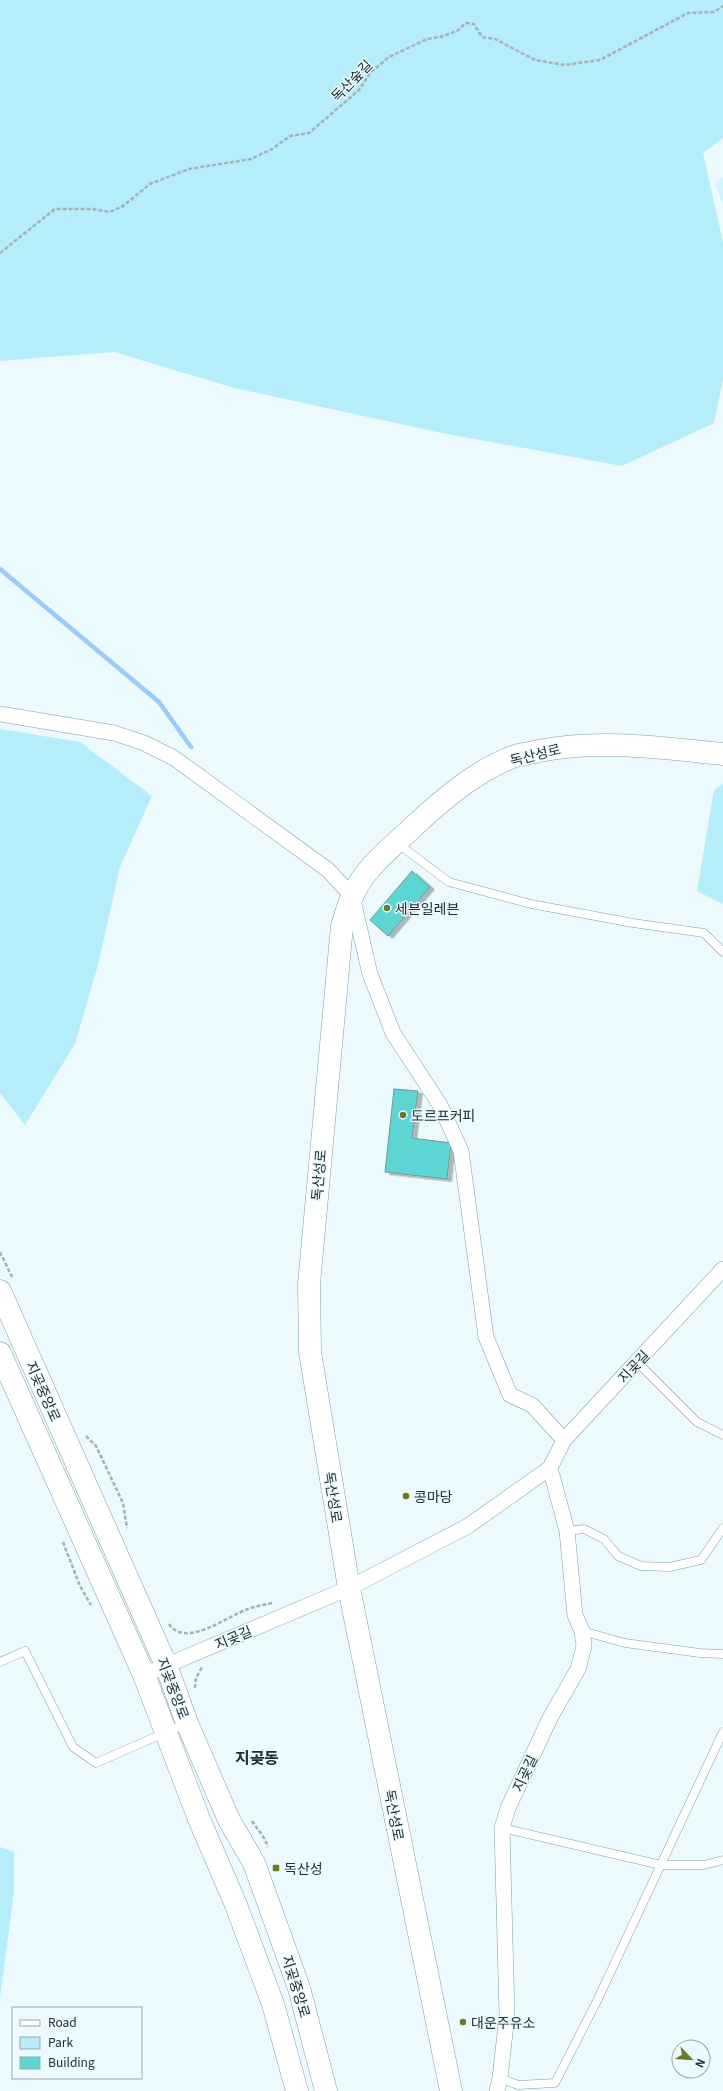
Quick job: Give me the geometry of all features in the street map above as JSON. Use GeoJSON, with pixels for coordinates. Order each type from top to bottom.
{"type":"FeatureCollection","features":[{"type":"Feature","properties":{"kind":"street"},"geometry":{"type":"LineString","coordinates":[[0,714],[114,733],[144,743],[174,758],[328,870],[352,896],[370,974],[393,1033],[440,1105],[461,1151],[486,1337],[510,1395],[532,1405],[564,1440]]}},
{"type":"Feature","properties":{"kind":"street","name":"독산성로"},"geometry":{"type":"LineString","coordinates":[[451,2091],[349,1588],[310,1352],[309,1284],[342,926],[352,896],[364,876],[397,842],[439,803],[482,772],[516,756],[564,746],[608,745],[656,747],[723,754]]}},
{"type":"Feature","properties":{"kind":"street","name":"지곶길"},"geometry":{"type":"LineString","coordinates":[[144,1675],[349,1588],[468,1526],[550,1468],[564,1440],[723,1269]]}},
{"type":"Feature","properties":{"kind":"street","name":"지곶중앙로"},"geometry":{"type":"LineString","coordinates":[[0,1291],[166,1665],[187,1723],[229,1820],[254,1862],[299,1988],[326,2091]]}},
{"type":"Feature","properties":{"kind":"street","name":"지곶중앙로"},"geometry":{"type":"LineString","coordinates":[[0,1353],[144,1675],[165,1732],[236,1905],[273,2004],[297,2091]]}},
{"type":"Feature","properties":{"kind":"street","name":"지곶길"},"geometry":{"type":"LineString","coordinates":[[499,2085],[507,2015],[502,1828],[508,1808],[550,1718],[578,1669],[584,1646],[582,1631],[575,1615],[567,1531],[550,1468]]}},
{"type":"Feature","properties":{"kind":"lane"},"geometry":{"type":"LineString","coordinates":[[397,842],[449,882],[531,904],[633,923],[704,933],[723,952]]}},
{"type":"Feature","properties":{"kind":"lane"},"geometry":{"type":"LineString","coordinates":[[637,1362],[697,1422],[723,1435]]}},
{"type":"Feature","properties":{"kind":"lane"},"geometry":{"type":"LineString","coordinates":[[567,1531],[584,1529],[604,1539],[618,1556],[640,1566],[669,1567],[701,1560],[723,1528]]}},
{"type":"Feature","properties":{"kind":"lane"},"geometry":{"type":"LineString","coordinates":[[582,1631],[625,1644],[700,1653],[723,1654]]}},
{"type":"Feature","properties":{"kind":"lane"},"geometry":{"type":"LineString","coordinates":[[0,1662],[25,1651],[73,1748],[96,1764],[187,1723]]}},
{"type":"Feature","properties":{"kind":"lane"},"geometry":{"type":"LineString","coordinates":[[499,2085],[555,2084],[597,2000],[723,1732]]}},
{"type":"Feature","properties":{"kind":"lane"},"geometry":{"type":"LineString","coordinates":[[502,1828],[661,1865],[704,1865],[723,1860]]}},
{"type":"Feature","properties":{"kind":"path","name":"독산숲길"},"geometry":{"type":"LineString","coordinates":[[0,253],[55,209],[92,209],[110,212],[123,206],[150,184],[189,169],[251,159],[272,149],[290,136],[309,133],[359,90],[370,73],[389,56],[427,38],[440,37],[457,31],[466,24],[474,24],[482,37],[495,39],[535,60],[565,65],[600,60],[688,13],[714,12],[723,6]]}},
{"type":"Feature","properties":{"kind":"path"},"geometry":{"type":"LineString","coordinates":[[165,1617],[173,1629],[187,1634],[196,1633],[248,1609],[278,1602]]}},
{"type":"Feature","properties":{"kind":"path"},"geometry":{"type":"LineString","coordinates":[[196,1694],[196,1678],[198,1671],[207,1663]]}},
{"type":"Feature","properties":{"kind":"path"},"geometry":{"type":"LineString","coordinates":[[251,1818],[264,1838],[269,1850]]}},
{"type":"Feature","properties":{"kind":"shaded area"},"geometry":{"type":"Polygon","coordinates":[[[723,177],[723,204],[715,184],[723,177]]]}},
{"type":"Feature","properties":{"kind":"green space"},"geometry":{"type":"Polygon","coordinates":[[[0,0],[723,0],[723,138],[703,153],[723,242],[723,379],[714,423],[622,466],[442,433],[234,388],[114,352],[0,361],[0,0]]]}},
{"type":"Feature","properties":{"kind":"green space"},"geometry":{"type":"Polygon","coordinates":[[[0,729],[80,742],[152,796],[120,867],[98,965],[75,1044],[25,1125],[0,1093],[0,729]]]}},
{"type":"Feature","properties":{"kind":"green space"},"geometry":{"type":"Polygon","coordinates":[[[723,784],[723,904],[697,891],[714,790],[723,784]]]}},
{"type":"Feature","properties":{"kind":"green space"},"geometry":{"type":"Polygon","coordinates":[[[0,1847],[14,1852],[14,1892],[0,1998],[0,1847]]]}},
{"type":"Feature","properties":{"kind":"building"},"geometry":{"type":"Polygon","coordinates":[[[412,871],[430,887],[388,936],[370,920],[412,871]]]}},
{"type":"Feature","properties":{"kind":"building","name":"도르프커피"},"geometry":{"type":"Polygon","coordinates":[[[394,1089],[418,1091],[412,1138],[451,1143],[447,1179],[385,1172],[394,1089]]]}},
{"type":"Feature","properties":{"kind":"waterway"},"geometry":{"type":"LineString","coordinates":[[0,569],[159,702],[191,747]]}},
{"type":"Feature","properties":{"kind":"place","name":"세븐일레븐"},"geometry":{"type":"Point","coordinates":[387,908]}},
{"type":"Feature","properties":{"kind":"place","name":"도르프커피"},"geometry":{"type":"Point","coordinates":[403,1115]}},
{"type":"Feature","properties":{"kind":"place","name":"콩마당"},"geometry":{"type":"Point","coordinates":[406,1496]}},
{"type":"Feature","properties":{"kind":"place","name":"독산성"},"geometry":{"type":"Point","coordinates":[276,1868]}},
{"type":"Feature","properties":{"kind":"place","name":"대운주유소"},"geometry":{"type":"Point","coordinates":[463,2022]}},
{"type":"Feature","properties":{"kind":"district","name":"지곶동"},"geometry":{"type":"Point","coordinates":[257,1757]}}]}
